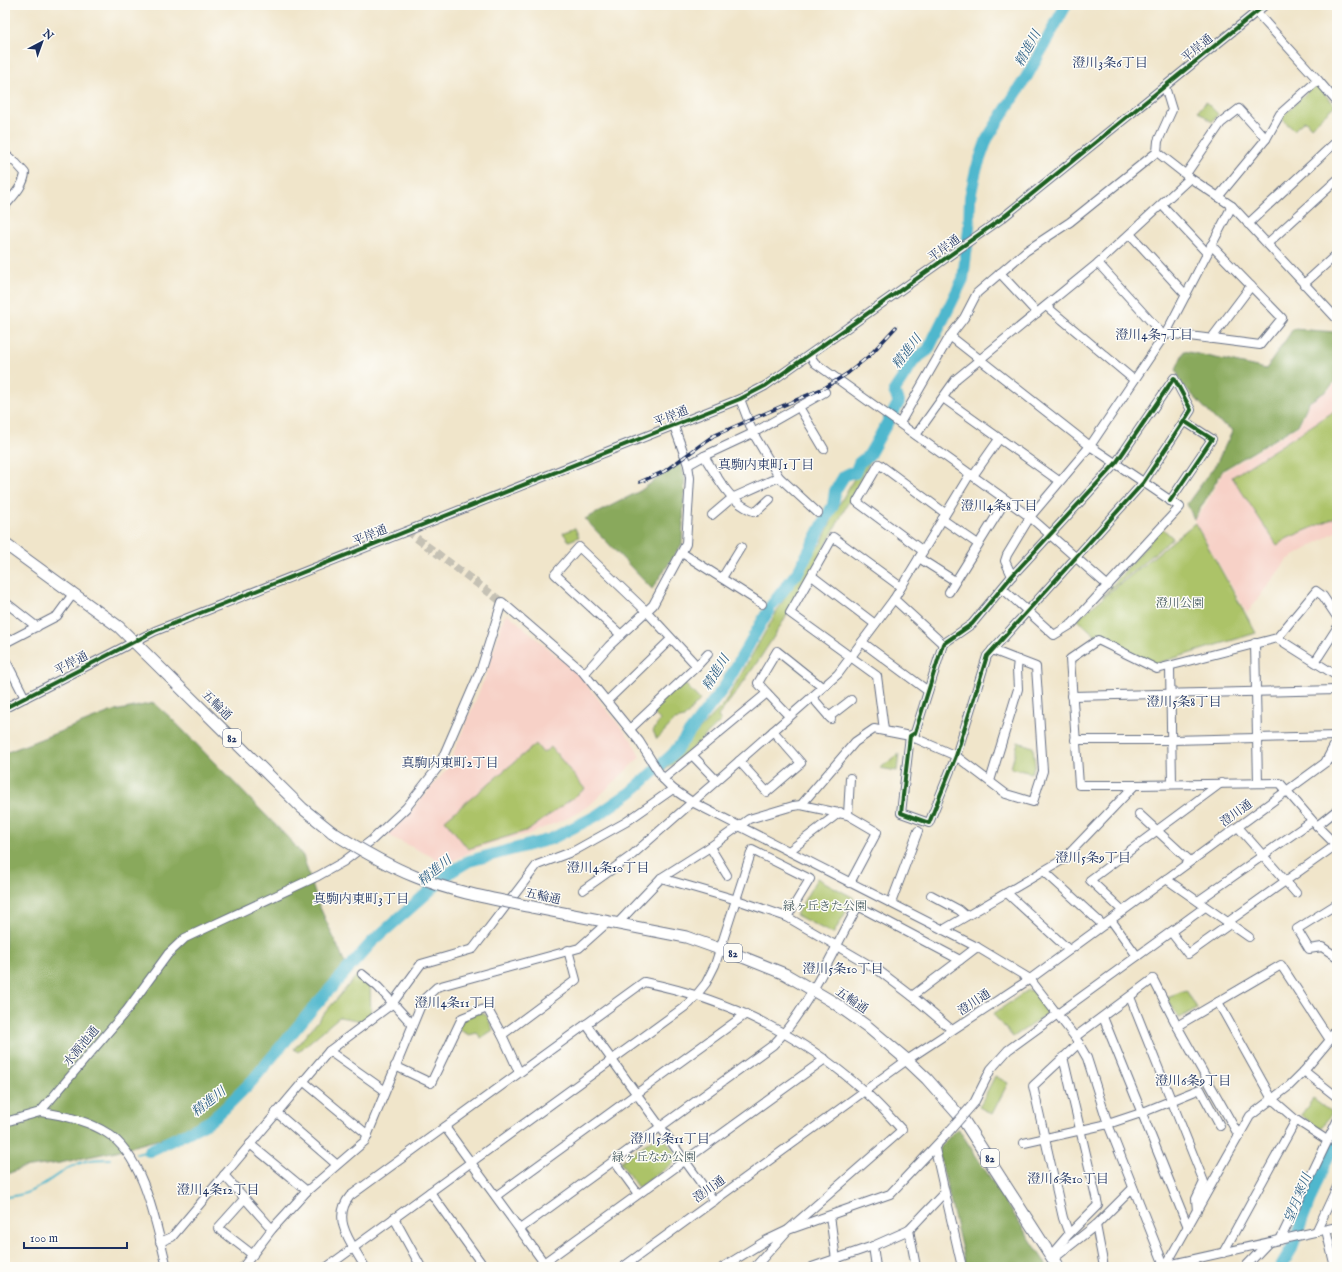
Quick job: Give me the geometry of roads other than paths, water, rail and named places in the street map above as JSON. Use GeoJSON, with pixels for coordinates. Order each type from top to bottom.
{"type":"FeatureCollection","features":[{"type":"Feature","properties":{"kind":"main road","name":"五輪通"},"geometry":{"type":"LineString","coordinates":[[5,544],[119,627],[302,808],[332,832],[375,858],[416,877],[474,895],[686,937],[785,974],[833,1002],[868,1027],[907,1060],[927,1079],[964,1120],[1054,1260]]}},
{"type":"Feature","properties":{"kind":"street","name":"平岸通"},"geometry":{"type":"LineString","coordinates":[[5,708],[155,631],[740,399],[782,375],[810,356],[1016,208],[1265,5]]}},
{"type":"Feature","properties":{"kind":"street"},"geometry":{"type":"LineString","coordinates":[[1256,12],[1336,101],[1337,100]]}},
{"type":"Feature","properties":{"kind":"street"},"geometry":{"type":"LineString","coordinates":[[1218,197],[1266,139],[1280,114],[1318,80]]}},
{"type":"Feature","properties":{"kind":"street"},"geometry":{"type":"LineString","coordinates":[[898,422],[950,336],[964,318],[977,293],[1026,251],[1070,222],[1157,152],[1158,141],[1172,110],[1165,87]]}},
{"type":"Feature","properties":{"kind":"street"},"geometry":{"type":"LineString","coordinates":[[916,435],[956,379],[1098,263],[1162,205],[1188,176],[1221,123],[1239,109],[1266,139]]}},
{"type":"Feature","properties":{"kind":"street"},"geometry":{"type":"LineString","coordinates":[[1248,224],[1337,141]]}},
{"type":"Feature","properties":{"kind":"street"},"geometry":{"type":"LineString","coordinates":[[1157,152],[1188,176],[1232,206],[1337,319]]}},
{"type":"Feature","properties":{"kind":"street"},"geometry":{"type":"LineString","coordinates":[[5,154],[25,173],[25,178],[5,206]]}},
{"type":"Feature","properties":{"kind":"street"},"geometry":{"type":"LineString","coordinates":[[1268,243],[1337,180]]}},
{"type":"Feature","properties":{"kind":"street"},"geometry":{"type":"LineString","coordinates":[[1162,205],[1207,253]]}},
{"type":"Feature","properties":{"kind":"street"},"geometry":{"type":"LineString","coordinates":[[1012,576],[1005,561],[1030,516],[1090,446],[1165,335],[1232,206]]}},
{"type":"Feature","properties":{"kind":"street"},"geometry":{"type":"LineString","coordinates":[[1130,234],[1186,295]]}},
{"type":"Feature","properties":{"kind":"street"},"geometry":{"type":"LineString","coordinates":[[1098,263],[1165,335],[1260,345],[1282,318],[1211,245]]}},
{"type":"Feature","properties":{"kind":"street"},"geometry":{"type":"LineString","coordinates":[[1305,283],[1337,254]]}},
{"type":"Feature","properties":{"kind":"street"},"geometry":{"type":"LineString","coordinates":[[1000,274],[1037,313]]}},
{"type":"Feature","properties":{"kind":"street"},"geometry":{"type":"LineString","coordinates":[[1211,339],[1251,286]]}},
{"type":"Feature","properties":{"kind":"street"},"geometry":{"type":"LineString","coordinates":[[1046,306],[1134,380]]}},
{"type":"Feature","properties":{"kind":"street"},"geometry":{"type":"LineString","coordinates":[[950,336],[1090,446],[1180,507],[1072,624],[1054,635],[1003,589]]}},
{"type":"Feature","properties":{"kind":"street"},"geometry":{"type":"LineString","coordinates":[[810,356],[815,363],[1030,516],[1108,586]]}},
{"type":"Feature","properties":{"kind":"street"},"geometry":{"type":"LineString","coordinates":[[1174,378],[1191,410],[1143,482],[1077,558],[987,656],[956,756],[929,823],[901,813],[910,736],[915,733],[943,644],[972,624],[1003,589],[1012,576],[1116,463],[1174,378]]}},
{"type":"Feature","properties":{"kind":"street"},"geometry":{"type":"LineString","coordinates":[[688,465],[753,433],[825,392]]}},
{"type":"Feature","properties":{"kind":"street"},"geometry":{"type":"LineString","coordinates":[[943,398],[1059,481]]}},
{"type":"Feature","properties":{"kind":"street"},"geometry":{"type":"LineString","coordinates":[[740,399],[753,433],[779,477],[818,513]]}},
{"type":"Feature","properties":{"kind":"street"},"geometry":{"type":"LineString","coordinates":[[799,407],[824,449]]}},
{"type":"Feature","properties":{"kind":"street"},"geometry":{"type":"LineString","coordinates":[[1170,501],[1212,439],[1184,420]]}},
{"type":"Feature","properties":{"kind":"street"},"geometry":{"type":"LineString","coordinates":[[674,426],[688,465],[690,478],[687,537],[682,553],[654,605],[621,635],[585,674],[630,729],[662,777],[672,789],[692,802],[741,825],[977,947],[1030,979],[1059,1014],[1077,1040],[1087,1058],[1108,1124],[1162,1260],[1163,1266]]}},
{"type":"Feature","properties":{"kind":"street"},"geometry":{"type":"LineString","coordinates":[[584,890],[631,856],[838,674],[894,599],[944,516],[971,475],[999,438]]}},
{"type":"Feature","properties":{"kind":"street"},"geometry":{"type":"LineString","coordinates":[[704,456],[732,498],[742,506],[756,512],[770,499]]}},
{"type":"Feature","properties":{"kind":"street"},"geometry":{"type":"LineString","coordinates":[[955,580],[857,502],[879,464],[978,544]]}},
{"type":"Feature","properties":{"kind":"street"},"geometry":{"type":"LineString","coordinates":[[712,515],[732,498],[779,477]]}},
{"type":"Feature","properties":{"kind":"street"},"geometry":{"type":"LineString","coordinates":[[949,592],[955,580],[1006,500]]}},
{"type":"Feature","properties":{"kind":"street"},"geometry":{"type":"LineString","coordinates":[[884,730],[877,676],[852,656],[790,613],[833,537],[901,587]]}},
{"type":"Feature","properties":{"kind":"street"},"geometry":{"type":"LineString","coordinates":[[621,635],[555,574],[579,547],[647,612],[697,666]]}},
{"type":"Feature","properties":{"kind":"street"},"geometry":{"type":"LineString","coordinates":[[722,578],[741,547]]}},
{"type":"Feature","properties":{"kind":"street"},"geometry":{"type":"LineString","coordinates":[[682,553],[762,604]]}},
{"type":"Feature","properties":{"kind":"street"},"geometry":{"type":"LineString","coordinates":[[812,576],[875,624]]}},
{"type":"Feature","properties":{"kind":"street"},"geometry":{"type":"LineString","coordinates":[[1171,932],[1188,954],[1336,845],[1280,783],[1079,785],[1070,659],[1098,640],[1157,669],[1170,667],[1277,638],[1316,591],[1323,596],[1337,617]]}},
{"type":"Feature","properties":{"kind":"street"},"geometry":{"type":"LineString","coordinates":[[5,643],[57,616],[73,594]]}},
{"type":"Feature","properties":{"kind":"street"},"geometry":{"type":"LineString","coordinates":[[894,599],[943,644]]}},
{"type":"Feature","properties":{"kind":"street"},"geometry":{"type":"LineString","coordinates":[[5,602],[38,626]]}},
{"type":"Feature","properties":{"kind":"street","name":"水源池通"},"geometry":{"type":"LineString","coordinates":[[40,1112],[126,1010],[168,954],[185,938],[318,876],[343,862],[394,821],[427,783],[439,766],[481,669],[502,602],[585,674]]}},
{"type":"Feature","properties":{"kind":"street"},"geometry":{"type":"LineString","coordinates":[[1315,662],[1337,628]]}},
{"type":"Feature","properties":{"kind":"street"},"geometry":{"type":"LineString","coordinates":[[1277,638],[1337,676]]}},
{"type":"Feature","properties":{"kind":"street"},"geometry":{"type":"LineString","coordinates":[[607,701],[671,639]]}},
{"type":"Feature","properties":{"kind":"street"},"geometry":{"type":"LineString","coordinates":[[862,642],[928,691]]}},
{"type":"Feature","properties":{"kind":"street"},"geometry":{"type":"LineString","coordinates":[[1255,643],[1258,783]]}},
{"type":"Feature","properties":{"kind":"street"},"geometry":{"type":"LineString","coordinates":[[801,805],[855,742],[874,729],[910,736],[956,756],[1006,794],[1033,802],[1043,771],[1036,666],[992,650]]}},
{"type":"Feature","properties":{"kind":"street"},"geometry":{"type":"LineString","coordinates":[[789,716],[758,683],[777,651],[822,687]]}},
{"type":"Feature","properties":{"kind":"street"},"geometry":{"type":"LineString","coordinates":[[630,729],[708,654]]}},
{"type":"Feature","properties":{"kind":"street"},"geometry":{"type":"LineString","coordinates":[[5,659],[25,698]]}},
{"type":"Feature","properties":{"kind":"street"},"geometry":{"type":"LineString","coordinates":[[990,781],[1018,689],[1018,660]]}},
{"type":"Feature","properties":{"kind":"street"},"geometry":{"type":"LineString","coordinates":[[1170,667],[1172,783]]}},
{"type":"Feature","properties":{"kind":"street"},"geometry":{"type":"LineString","coordinates":[[1072,696],[1170,695],[1256,691],[1337,690]]}},
{"type":"Feature","properties":{"kind":"street"},"geometry":{"type":"LineString","coordinates":[[662,777],[693,756],[767,693]]}},
{"type":"Feature","properties":{"kind":"street"},"geometry":{"type":"LineString","coordinates":[[812,697],[830,718],[851,700]]}},
{"type":"Feature","properties":{"kind":"street"},"geometry":{"type":"LineString","coordinates":[[739,761],[767,792],[801,763],[773,731]]}},
{"type":"Feature","properties":{"kind":"street"},"geometry":{"type":"LineString","coordinates":[[1075,740],[1172,740],[1337,736]]}},
{"type":"Feature","properties":{"kind":"street"},"geometry":{"type":"LineString","coordinates":[[1325,762],[1337,740]]}},
{"type":"Feature","properties":{"kind":"street","name":"澄川通"},"geometry":{"type":"LineString","coordinates":[[623,1267],[907,1060],[1030,979],[1337,754]]}},
{"type":"Feature","properties":{"kind":"street"},"geometry":{"type":"LineString","coordinates":[[693,756],[716,780]]}},
{"type":"Feature","properties":{"kind":"street"},"geometry":{"type":"LineString","coordinates":[[848,815],[850,778]]}},
{"type":"Feature","properties":{"kind":"street"},"geometry":{"type":"LineString","coordinates":[[1123,911],[1090,880],[1221,783]]}},
{"type":"Feature","properties":{"kind":"street"},"geometry":{"type":"LineString","coordinates":[[944,930],[1064,859],[1134,784]]}},
{"type":"Feature","properties":{"kind":"street"},"geometry":{"type":"LineString","coordinates":[[160,1242],[172,1237],[329,1051],[392,1004],[422,964],[473,949],[537,866],[574,851],[626,822],[672,789]]}},
{"type":"Feature","properties":{"kind":"street"},"geometry":{"type":"LineString","coordinates":[[243,1267],[272,1229],[307,1191],[336,1164],[365,1141],[384,1090],[423,1000],[437,987],[568,950],[580,948],[612,923],[661,878],[710,847],[750,819],[793,806],[801,805],[840,812],[877,832],[850,882]]}},
{"type":"Feature","properties":{"kind":"street"},"geometry":{"type":"LineString","coordinates":[[1198,901],[1263,854],[1337,810]]}},
{"type":"Feature","properties":{"kind":"street"},"geometry":{"type":"LineString","coordinates":[[789,851],[840,812]]}},
{"type":"Feature","properties":{"kind":"street"},"geometry":{"type":"LineString","coordinates":[[1139,814],[1190,862]]}},
{"type":"Feature","properties":{"kind":"street"},"geometry":{"type":"LineString","coordinates":[[1238,827],[1296,893]]}},
{"type":"Feature","properties":{"kind":"street"},"geometry":{"type":"LineString","coordinates":[[892,903],[918,831]]}},
{"type":"Feature","properties":{"kind":"street"},"geometry":{"type":"LineString","coordinates":[[710,847],[727,875]]}},
{"type":"Feature","properties":{"kind":"street"},"geometry":{"type":"LineString","coordinates":[[327,1267],[613,1060],[681,1010],[697,995],[706,983],[721,949],[752,850],[810,879],[787,917]]}},
{"type":"Feature","properties":{"kind":"street"},"geometry":{"type":"LineString","coordinates":[[1044,871],[1103,925]]}},
{"type":"Feature","properties":{"kind":"street"},"geometry":{"type":"LineString","coordinates":[[661,878],[737,900],[787,917],[836,944],[878,970],[912,996],[952,1030]]}},
{"type":"Feature","properties":{"kind":"street"},"geometry":{"type":"LineString","coordinates":[[1166,879],[1249,937]]}},
{"type":"Feature","properties":{"kind":"street"},"geometry":{"type":"LineString","coordinates":[[1007,893],[1069,950]]}},
{"type":"Feature","properties":{"kind":"street"},"geometry":{"type":"LineString","coordinates":[[931,895],[959,910],[966,916]]}},
{"type":"Feature","properties":{"kind":"street"},"geometry":{"type":"LineString","coordinates":[[1337,904],[1297,929],[1309,949],[1322,947],[1337,957]]}},
{"type":"Feature","properties":{"kind":"street"},"geometry":{"type":"LineString","coordinates":[[520,1229],[773,1045],[785,1033],[812,990],[858,906],[960,960]]}},
{"type":"Feature","properties":{"kind":"street"},"geometry":{"type":"LineString","coordinates":[[723,1267],[767,1240],[788,1230],[890,1194],[935,1149],[974,1103],[991,1069],[1005,1053],[1205,907]]}},
{"type":"Feature","properties":{"kind":"street"},"geometry":{"type":"LineString","coordinates":[[1111,920],[1137,956]]}},
{"type":"Feature","properties":{"kind":"street"},"geometry":{"type":"LineString","coordinates":[[912,996],[977,947]]}},
{"type":"Feature","properties":{"kind":"street"},"geometry":{"type":"LineString","coordinates":[[502,1035],[576,980],[568,950]]}},
{"type":"Feature","properties":{"kind":"street"},"geometry":{"type":"LineString","coordinates":[[1177,1026],[1281,965],[1330,1040]]}},
{"type":"Feature","properties":{"kind":"street"},"geometry":{"type":"LineString","coordinates":[[362,974],[378,987],[412,1024]]}},
{"type":"Feature","properties":{"kind":"street"},"geometry":{"type":"LineString","coordinates":[[1069,1234],[1063,1218],[1046,1137],[1033,1086],[1064,1057],[1077,1040],[1103,1017],[1154,979],[1177,1026],[1239,1136]]}},
{"type":"Feature","properties":{"kind":"street"},"geometry":{"type":"LineString","coordinates":[[365,1267],[342,1224],[342,1212],[345,1202],[359,1189],[644,982],[697,995],[746,1014],[785,1033],[825,1059],[865,1091],[902,1130],[788,1230],[755,1267]]}},
{"type":"Feature","properties":{"kind":"street"},"geometry":{"type":"LineString","coordinates":[[1130,997],[1204,1182],[1196,1199],[1197,1211]]}},
{"type":"Feature","properties":{"kind":"street"},"geometry":{"type":"LineString","coordinates":[[1218,1002],[1272,1099],[1296,1120],[1327,1140]]}},
{"type":"Feature","properties":{"kind":"street"},"geometry":{"type":"LineString","coordinates":[[395,1066],[431,1083],[462,1018],[487,1008],[502,1035],[519,1072]]}},
{"type":"Feature","properties":{"kind":"street"},"geometry":{"type":"LineString","coordinates":[[496,1196],[746,1014]]}},
{"type":"Feature","properties":{"kind":"street"},"geometry":{"type":"LineString","coordinates":[[1103,1017],[1188,1227]]}},
{"type":"Feature","properties":{"kind":"street"},"geometry":{"type":"LineString","coordinates":[[586,1024],[714,1200]]}},
{"type":"Feature","properties":{"kind":"street"},"geometry":{"type":"LineString","coordinates":[[1163,1266],[1188,1227],[1250,1116],[1290,1086],[1304,1072],[1330,1040],[1337,1026]]}},
{"type":"Feature","properties":{"kind":"street"},"geometry":{"type":"LineString","coordinates":[[329,1051],[384,1090]]}},
{"type":"Feature","properties":{"kind":"street"},"geometry":{"type":"LineString","coordinates":[[1054,1260],[1069,1234],[1098,1205],[1064,1057]]}},
{"type":"Feature","properties":{"kind":"street"},"geometry":{"type":"LineString","coordinates":[[445,1127],[520,1229],[543,1266],[638,1194],[825,1059]]}},
{"type":"Feature","properties":{"kind":"street"},"geometry":{"type":"LineString","coordinates":[[1304,1072],[1337,1097]]}},
{"type":"Feature","properties":{"kind":"street"},"geometry":{"type":"LineString","coordinates":[[303,1081],[368,1135]]}},
{"type":"Feature","properties":{"kind":"street"},"geometry":{"type":"LineString","coordinates":[[1024,1143],[1108,1124],[1142,1113],[1200,1088],[1220,1126]]}},
{"type":"Feature","properties":{"kind":"street"},"geometry":{"type":"LineString","coordinates":[[5,1122],[40,1112],[71,1116],[107,1133],[123,1147],[135,1166],[144,1185],[167,1267]]}},
{"type":"Feature","properties":{"kind":"street"},"geometry":{"type":"LineString","coordinates":[[276,1112],[336,1164]]}},
{"type":"Feature","properties":{"kind":"street"},"geometry":{"type":"LineString","coordinates":[[1223,1253],[1296,1120]]}},
{"type":"Feature","properties":{"kind":"street"},"geometry":{"type":"LineString","coordinates":[[1280,1240],[1337,1121]]}},
{"type":"Feature","properties":{"kind":"street"},"geometry":{"type":"LineString","coordinates":[[250,1144],[307,1191]]}},
{"type":"Feature","properties":{"kind":"street"},"geometry":{"type":"LineString","coordinates":[[935,1149],[962,1267]]}},
{"type":"Feature","properties":{"kind":"street"},"geometry":{"type":"LineString","coordinates":[[614,1161],[638,1194]]}},
{"type":"Feature","properties":{"kind":"street"},"geometry":{"type":"LineString","coordinates":[[224,1175],[272,1229]]}},
{"type":"Feature","properties":{"kind":"street"},"geometry":{"type":"LineString","coordinates":[[1316,1232],[1337,1187]]}},
{"type":"Feature","properties":{"kind":"street"},"geometry":{"type":"LineString","coordinates":[[1054,1260],[1096,1225],[1133,1188]]}},
{"type":"Feature","properties":{"kind":"street"},"geometry":{"type":"LineString","coordinates":[[430,1192],[484,1267]]}},
{"type":"Feature","properties":{"kind":"street"},"geometry":{"type":"LineString","coordinates":[[812,1267],[836,1263],[909,1230],[944,1193]]}},
{"type":"Feature","properties":{"kind":"street"},"geometry":{"type":"LineString","coordinates":[[244,1198],[218,1228],[253,1255]]}},
{"type":"Feature","properties":{"kind":"street"},"geometry":{"type":"LineString","coordinates":[[830,1216],[836,1263]]}},
{"type":"Feature","properties":{"kind":"street"},"geometry":{"type":"LineString","coordinates":[[394,1218],[421,1267]]}},
{"type":"Feature","properties":{"kind":"street"},"geometry":{"type":"LineString","coordinates":[[1096,1225],[1104,1267]]}},
{"type":"Feature","properties":{"kind":"street"},"geometry":{"type":"LineString","coordinates":[[1163,1266],[1337,1227]]}},
{"type":"Feature","properties":{"kind":"street"},"geometry":{"type":"LineString","coordinates":[[909,1230],[916,1267]]}},
{"type":"Feature","properties":{"kind":"street"},"geometry":{"type":"LineString","coordinates":[[1326,1230],[1335,1267]]}},
{"type":"Feature","properties":{"kind":"street"},"geometry":{"type":"LineString","coordinates":[[1245,1267],[1268,1243]]}},
{"type":"Feature","properties":{"kind":"street"},"geometry":{"type":"LineString","coordinates":[[873,1246],[876,1267]]}},
{"type":"Feature","properties":{"kind":"waterway","name":"精進川"},"geometry":{"type":"LineString","coordinates":[[149,1151],[210,1121],[224,1109],[252,1081],[314,1007],[372,942],[451,872],[469,861],[551,839],[596,816],[631,792],[673,754],[725,686],[771,606],[799,570],[833,505],[835,491],[844,476],[850,473],[855,473],[859,463],[869,455],[899,402],[894,391],[915,359],[928,350],[963,279],[969,229],[970,197],[976,170],[987,139],[1027,76],[1066,5]]}},
{"type":"Feature","properties":{"kind":"waterway","name":"望月寒川"},"geometry":{"type":"LineString","coordinates":[[1281,1267],[1291,1250],[1319,1176],[1337,1138]]}},
{"type":"Feature","properties":{"kind":"waterway","name":"精進川"},"geometry":{"type":"LineString","coordinates":[[136,1154],[149,1151]]}},
{"type":"Feature","properties":{"kind":"waterway","name":"精進川"},"geometry":{"type":"LineString","coordinates":[[5,1197],[29,1192],[65,1170],[86,1161],[110,1159]]}},
{"type":"Feature","properties":{"kind":"tunnel"},"geometry":{"type":"LineString","coordinates":[[407,531],[502,602]]}},
{"type":"Feature","properties":{"kind":"railway"},"geometry":{"type":"LineString","coordinates":[[640,482],[665,471],[713,436],[826,387],[848,373],[869,356],[896,327]]}},
{"type":"Feature","properties":{"kind":"district","name":"澄川3条6丁目"},"geometry":{"type":"Point","coordinates":[1110,62]}},
{"type":"Feature","properties":{"kind":"district","name":"澄川4条7丁目"},"geometry":{"type":"Point","coordinates":[1154,334]}},
{"type":"Feature","properties":{"kind":"district","name":"真駒内東町1丁目"},"geometry":{"type":"Point","coordinates":[766,464]}},
{"type":"Feature","properties":{"kind":"district","name":"澄川4条8丁目"},"geometry":{"type":"Point","coordinates":[999,505]}},
{"type":"Feature","properties":{"kind":"district","name":"澄川5条8丁目"},"geometry":{"type":"Point","coordinates":[1184,701]}},
{"type":"Feature","properties":{"kind":"district","name":"真駒内東町2丁目"},"geometry":{"type":"Point","coordinates":[450,762]}},
{"type":"Feature","properties":{"kind":"district","name":"澄川5条9丁目"},"geometry":{"type":"Point","coordinates":[1093,857]}},
{"type":"Feature","properties":{"kind":"district","name":"澄川4条10丁目"},"geometry":{"type":"Point","coordinates":[608,867]}},
{"type":"Feature","properties":{"kind":"district","name":"真駒内東町3丁目"},"geometry":{"type":"Point","coordinates":[361,898]}},
{"type":"Feature","properties":{"kind":"district","name":"澄川5条10丁目"},"geometry":{"type":"Point","coordinates":[843,968]}},
{"type":"Feature","properties":{"kind":"district","name":"澄川4条11丁目"},"geometry":{"type":"Point","coordinates":[455,1002]}},
{"type":"Feature","properties":{"kind":"district","name":"澄川6条9丁目"},"geometry":{"type":"Point","coordinates":[1193,1080]}},
{"type":"Feature","properties":{"kind":"district","name":"澄川5条11丁目"},"geometry":{"type":"Point","coordinates":[670,1138]}},
{"type":"Feature","properties":{"kind":"district","name":"澄川6条10丁目"},"geometry":{"type":"Point","coordinates":[1068,1178]}},
{"type":"Feature","properties":{"kind":"district","name":"澄川4条12丁目"},"geometry":{"type":"Point","coordinates":[218,1189]}},
{"type":"Feature","properties":{"kind":"park label","name":"澄川公園"},"geometry":{"type":"Point","coordinates":[1180,603]}},
{"type":"Feature","properties":{"kind":"park label","name":"緑ヶ丘きた公園"},"geometry":{"type":"Point","coordinates":[825,906]}},
{"type":"Feature","properties":{"kind":"park label","name":"緑ヶ丘なか公園"},"geometry":{"type":"Point","coordinates":[654,1157]}}]}
